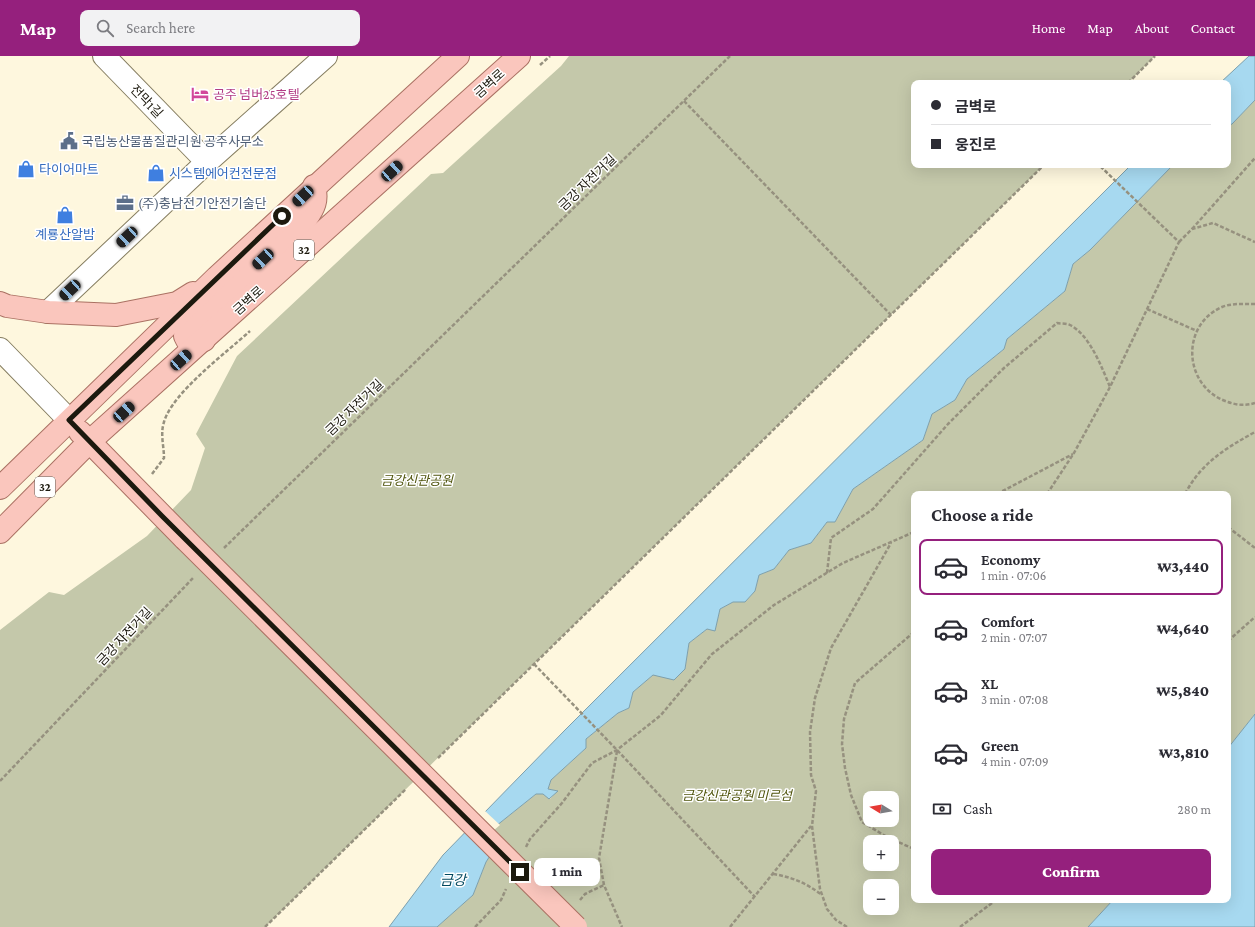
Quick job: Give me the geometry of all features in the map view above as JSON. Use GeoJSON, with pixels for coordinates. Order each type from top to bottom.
{"type":"FeatureCollection","features":[{"type":"Feature","properties":{"kind":"main road","name":"금벽로"},"geometry":{"type":"LineString","coordinates":[[0,532],[89,442],[519,56]]}},
{"type":"Feature","properties":{"kind":"main road","name":"32"},"geometry":{"type":"LineString","coordinates":[[0,488],[217,277],[448,59]]}},
{"type":"Feature","properties":{"kind":"main road"},"geometry":{"type":"LineString","coordinates":[[204,340],[196,342],[187,340],[185,336],[187,329],[306,219],[314,207],[316,195],[314,186]]}},
{"type":"Feature","properties":{"kind":"main road"},"geometry":{"type":"LineString","coordinates":[[0,303],[7,306],[48,312],[116,316],[177,303],[217,277]]}},
{"type":"Feature","properties":{"kind":"main road"},"geometry":{"type":"LineString","coordinates":[[69,420],[89,442],[576,927]]}},
{"type":"Feature","properties":{"kind":"street","name":"전막1길"},"geometry":{"type":"LineString","coordinates":[[104,56],[207,162]]}},
{"type":"Feature","properties":{"kind":"street"},"geometry":{"type":"LineString","coordinates":[[48,312],[207,162],[326,56]]}},
{"type":"Feature","properties":{"kind":"street"},"geometry":{"type":"LineString","coordinates":[[0,349],[69,420]]}},
{"type":"Feature","properties":{"kind":"path"},"geometry":{"type":"LineString","coordinates":[[538,67],[550,56]]}},
{"type":"Feature","properties":{"kind":"path","name":"금강 자전거길"},"geometry":{"type":"LineString","coordinates":[[221,551],[730,56]]}},
{"type":"Feature","properties":{"kind":"path"},"geometry":{"type":"LineString","coordinates":[[1131,80],[1155,56]]}},
{"type":"Feature","properties":{"kind":"path"},"geometry":{"type":"LineString","coordinates":[[684,101],[891,315]]}},
{"type":"Feature","properties":{"kind":"path"},"geometry":{"type":"LineString","coordinates":[[1049,491],[1074,453],[1110,387],[1179,242],[1255,158]]}},
{"type":"Feature","properties":{"kind":"path"},"geometry":{"type":"LineString","coordinates":[[432,763],[1041,168]]}},
{"type":"Feature","properties":{"kind":"path"},"geometry":{"type":"LineString","coordinates":[[1102,168],[1179,242]]}},
{"type":"Feature","properties":{"kind":"path"},"geometry":{"type":"LineString","coordinates":[[1192,229],[1213,223],[1255,242]]}},
{"type":"Feature","properties":{"kind":"path"},"geometry":{"type":"LineString","coordinates":[[1255,304],[1239,303],[1222,307],[1208,317],[1197,331],[1192,346],[1192,362],[1197,378],[1207,390],[1220,400],[1236,404],[1255,403]]}},
{"type":"Feature","properties":{"kind":"path"},"geometry":{"type":"LineString","coordinates":[[1147,309],[1197,331]]}},
{"type":"Feature","properties":{"kind":"path"},"geometry":{"type":"LineString","coordinates":[[827,573],[831,538],[873,509],[948,424],[1004,368],[1057,323],[1069,325],[1084,338],[1097,355],[1110,387]]}},
{"type":"Feature","properties":{"kind":"path"},"geometry":{"type":"LineString","coordinates":[[150,476],[164,458],[162,437],[164,422],[170,408],[187,388],[251,330]]}},
{"type":"Feature","properties":{"kind":"path"},"geometry":{"type":"LineString","coordinates":[[1186,491],[1193,478],[1222,450],[1255,432]]}},
{"type":"Feature","properties":{"kind":"path"},"geometry":{"type":"LineString","coordinates":[[1003,491],[1074,453]]}},
{"type":"Feature","properties":{"kind":"path"},"geometry":{"type":"LineString","coordinates":[[1231,529],[1255,548]]}},
{"type":"Feature","properties":{"kind":"path"},"geometry":{"type":"LineString","coordinates":[[523,853],[530,839],[562,803],[592,763],[617,750],[661,715],[712,654],[774,605],[843,564],[911,533]]}},
{"type":"Feature","properties":{"kind":"path"},"geometry":{"type":"LineString","coordinates":[[847,927],[836,920],[827,909],[822,895],[812,826],[816,791],[811,775],[810,732],[815,698],[831,648],[891,542]]}},
{"type":"Feature","properties":{"kind":"path","name":"금강 자전거길"},"geometry":{"type":"LineString","coordinates":[[0,781],[198,573]]}},
{"type":"Feature","properties":{"kind":"path"},"geometry":{"type":"LineString","coordinates":[[1231,638],[1255,617]]}},
{"type":"Feature","properties":{"kind":"path"},"geometry":{"type":"LineString","coordinates":[[911,635],[855,683],[844,719],[842,744],[845,768],[851,795],[862,822],[887,837],[911,847]]}},
{"type":"Feature","properties":{"kind":"path"},"geometry":{"type":"LineString","coordinates":[[534,664],[755,897]]}},
{"type":"Feature","properties":{"kind":"path"},"geometry":{"type":"LineString","coordinates":[[617,750],[599,858],[604,885],[622,927]]}},
{"type":"Feature","properties":{"kind":"path"},"geometry":{"type":"LineString","coordinates":[[265,927],[410,785]]}},
{"type":"Feature","properties":{"kind":"path"},"geometry":{"type":"LineString","coordinates":[[730,927],[812,826]]}},
{"type":"Feature","properties":{"kind":"path"},"geometry":{"type":"LineString","coordinates":[[773,874],[796,879],[822,895]]}},
{"type":"Feature","properties":{"kind":"path"},"geometry":{"type":"LineString","coordinates":[[475,927],[501,900],[508,886]]}},
{"type":"Feature","properties":{"kind":"path"},"geometry":{"type":"LineString","coordinates":[[960,927],[992,903]]}},
{"type":"Feature","properties":{"kind":"green space","name":"금강신관공원"},"geometry":{"type":"Polygon","coordinates":[[[569,56],[1155,56],[1131,80],[911,80],[911,168],[1041,168],[265,927],[0,927],[0,630],[49,592],[64,595],[147,536],[191,490],[205,448],[196,434],[237,356],[431,174],[443,173],[561,66],[569,56]]]}},
{"type":"Feature","properties":{"kind":"green space","name":"금강신관공원 미르섬"},"geometry":{"type":"Polygon","coordinates":[[[1255,100],[1255,714],[1231,744],[1231,491],[911,491],[911,903],[1110,903],[1088,927],[437,927],[473,895],[486,862],[495,848],[491,830],[536,794],[543,794],[550,799],[557,791],[548,789],[551,780],[586,748],[586,739],[618,713],[629,708],[633,692],[653,675],[685,669],[689,643],[707,629],[715,630],[720,609],[733,602],[745,602],[755,591],[759,575],[774,569],[789,550],[811,543],[827,522],[835,522],[853,489],[923,440],[932,414],[955,400],[967,379],[1004,349],[1007,339],[1065,291],[1073,264],[1090,250],[1170,168],[1231,168],[1231,124],[1255,100]]]}},
{"type":"Feature","properties":{"kind":"water"},"geometry":{"type":"Polygon","coordinates":[[[1249,56],[1255,56],[1255,100],[1231,124],[1231,80],[1223,80],[1249,56]]]}},
{"type":"Feature","properties":{"kind":"water","name":"금강"},"geometry":{"type":"Polygon","coordinates":[[[1128,168],[1170,168],[1090,250],[1073,264],[1065,291],[1007,339],[1004,349],[967,379],[955,400],[932,414],[923,440],[853,489],[835,522],[827,522],[811,543],[789,550],[774,569],[759,575],[755,591],[745,602],[733,602],[720,609],[715,631],[707,629],[689,643],[685,669],[674,680],[653,675],[633,692],[629,708],[618,713],[586,739],[586,748],[551,780],[548,789],[558,791],[549,799],[543,794],[536,794],[491,830],[495,848],[486,862],[473,895],[437,927],[389,927],[443,855],[565,730],[1128,168]]]}},
{"type":"Feature","properties":{"kind":"water"},"geometry":{"type":"Polygon","coordinates":[[[1255,714],[1255,927],[1088,927],[1110,903],[1231,903],[1231,744],[1255,714]]]}},
{"type":"Feature","properties":{"kind":"pier"},"geometry":{"type":"Polygon","coordinates":[[[484,810],[500,825],[493,831],[465,829],[484,810]]]}},
{"type":"Feature","properties":{"kind":"place","name":"공주 넘버25호텔"},"geometry":{"type":"Point","coordinates":[200,94]}},
{"type":"Feature","properties":{"kind":"place","name":"국립농산물품질관리원 공주사무소"},"geometry":{"type":"Point","coordinates":[69,141]}},
{"type":"Feature","properties":{"kind":"place","name":"타이어마트"},"geometry":{"type":"Point","coordinates":[26,169]}},
{"type":"Feature","properties":{"kind":"place","name":"시스템에어컨전문점"},"geometry":{"type":"Point","coordinates":[156,173]}},
{"type":"Feature","properties":{"kind":"place","name":"(주)충남전기안전기술단"},"geometry":{"type":"Point","coordinates":[125,203]}},
{"type":"Feature","properties":{"kind":"place","name":"계룡산알밤"},"geometry":{"type":"Point","coordinates":[65,215]}},
{"type":"Feature","properties":{"kind":"route"},"geometry":{"type":"LineString","coordinates":[[282,216],[69,420],[162,516],[520,872]]}}]}
